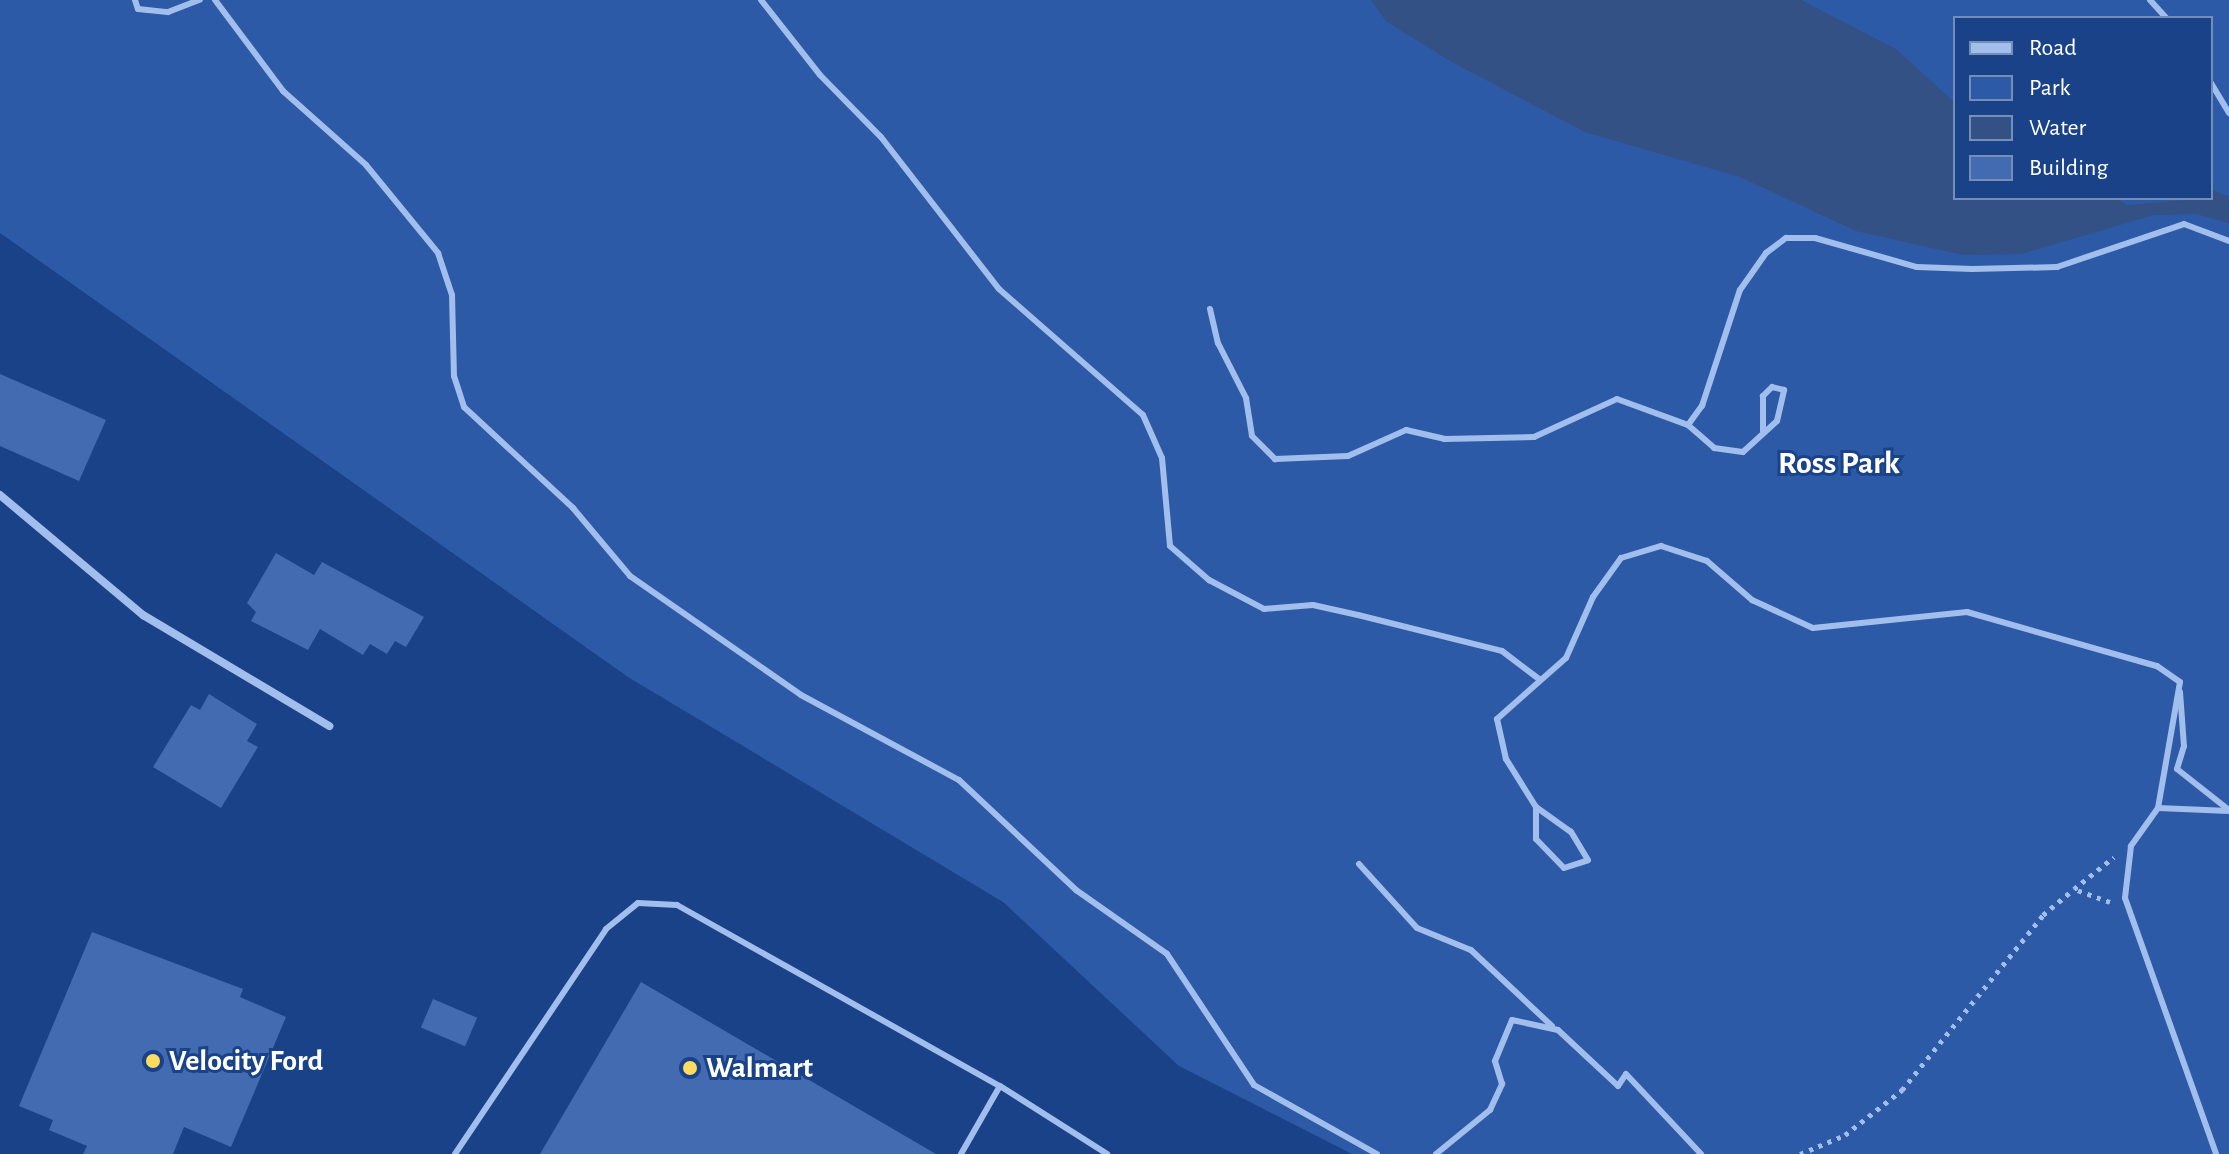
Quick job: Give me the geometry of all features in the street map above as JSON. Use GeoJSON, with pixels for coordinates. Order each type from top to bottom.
{"type":"FeatureCollection","features":[{"type":"Feature","properties":{"kind":"street"},"geometry":{"type":"LineString","coordinates":[[0,495],[143,615],[329,726]]}},
{"type":"Feature","properties":{"kind":"lane"},"geometry":{"type":"LineString","coordinates":[[135,0],[138,9],[168,12],[200,0]]}},
{"type":"Feature","properties":{"kind":"lane"},"geometry":{"type":"LineString","coordinates":[[215,0],[283,91],[366,165],[438,253],[452,295],[454,376],[464,407],[573,508],[630,576],[801,695],[959,780],[1076,890],[1167,954],[1254,1085],[1377,1154]]}},
{"type":"Feature","properties":{"kind":"lane"},"geometry":{"type":"LineString","coordinates":[[761,0],[820,75],[881,137],[999,289],[1143,415],[1162,458],[1170,546],[1209,580],[1264,609],[1313,605],[1502,651],[1539,679]]}},
{"type":"Feature","properties":{"kind":"lane"},"geometry":{"type":"LineString","coordinates":[[2150,0],[2164,16]]}},
{"type":"Feature","properties":{"kind":"lane"},"geometry":{"type":"LineString","coordinates":[[2213,86],[2229,113]]}},
{"type":"Feature","properties":{"kind":"lane"},"geometry":{"type":"LineString","coordinates":[[1688,425],[1702,406],[1740,290],[1766,253],[1786,238],[1815,238],[1917,267],[1972,269],[2057,267],[2184,224],[2229,241]]}},
{"type":"Feature","properties":{"kind":"lane"},"geometry":{"type":"LineString","coordinates":[[1210,309],[1218,343],[1246,398],[1252,436],[1275,459],[1348,456],[1406,430],[1444,439],[1534,437],[1617,399],[1688,425],[1714,448],[1743,452],[1781,413],[1784,390],[1772,387],[1763,396],[1763,431]]}},
{"type":"Feature","properties":{"kind":"lane"},"geometry":{"type":"LineString","coordinates":[[1536,807],[1536,839],[1564,868],[1588,860],[1571,832],[1536,807],[1506,759],[1497,719],[1566,658],[1593,597],[1621,558],[1661,546],[1707,561],[1752,600],[1813,628],[1967,612],[2157,666],[2180,682]]}},
{"type":"Feature","properties":{"kind":"lane"},"geometry":{"type":"LineString","coordinates":[[2180,682],[2158,808],[2133,841],[2125,898],[2216,1154]]}},
{"type":"Feature","properties":{"kind":"lane"},"geometry":{"type":"LineString","coordinates":[[2180,682],[2184,746],[2177,769],[2229,810]]}},
{"type":"Feature","properties":{"kind":"lane"},"geometry":{"type":"LineString","coordinates":[[2158,808],[2229,810]]}},
{"type":"Feature","properties":{"kind":"lane"},"geometry":{"type":"LineString","coordinates":[[1359,864],[1417,928],[1471,950],[1524,1006],[1558,1030],[1618,1086],[1626,1074],[1701,1154]]}},
{"type":"Feature","properties":{"kind":"lane"},"geometry":{"type":"LineString","coordinates":[[455,1154],[606,929],[638,903],[677,905],[1000,1086],[1107,1154]]}},
{"type":"Feature","properties":{"kind":"lane"},"geometry":{"type":"LineString","coordinates":[[1436,1154],[1490,1110],[1502,1084],[1495,1061],[1512,1020],[1558,1030]]}},
{"type":"Feature","properties":{"kind":"lane"},"geometry":{"type":"LineString","coordinates":[[961,1154],[1000,1086]]}},
{"type":"Feature","properties":{"kind":"path"},"geometry":{"type":"LineString","coordinates":[[1800,1154],[1845,1135],[1902,1090],[2043,915],[2133,841]]}},
{"type":"Feature","properties":{"kind":"path"},"geometry":{"type":"LineString","coordinates":[[2074,889],[2130,913]]}},
{"type":"Feature","properties":{"kind":"green space"},"geometry":{"type":"Polygon","coordinates":[[[0,0],[2229,0],[2229,1154],[1352,1154],[1179,1066],[1003,902],[628,677],[0,233],[0,0]]]}},
{"type":"Feature","properties":{"kind":"water"},"geometry":{"type":"Polygon","coordinates":[[[1371,0],[1801,0],[1896,49],[1953,101],[1953,200],[2119,200],[2127,205],[2213,200],[2213,190],[2229,197],[2229,223],[2196,214],[2154,215],[2021,254],[1963,255],[1856,231],[1740,177],[1585,132],[1450,61],[1386,21],[1371,0]]]}},
{"type":"Feature","properties":{"kind":"building"},"geometry":{"type":"Polygon","coordinates":[[[0,374],[106,420],[79,481],[0,446],[0,374]]]}},
{"type":"Feature","properties":{"kind":"building"},"geometry":{"type":"Polygon","coordinates":[[[276,553],[314,575],[322,562],[424,617],[406,647],[395,641],[387,654],[370,644],[363,655],[320,629],[308,650],[251,621],[256,612],[247,603],[276,553]]]}},
{"type":"Feature","properties":{"kind":"building"},"geometry":{"type":"Polygon","coordinates":[[[209,694],[257,724],[247,741],[258,747],[221,808],[153,767],[191,705],[200,710],[209,694]]]}},
{"type":"Feature","properties":{"kind":"building","name":"Velocity Ford"},"geometry":{"type":"Polygon","coordinates":[[[92,932],[243,989],[240,997],[286,1017],[231,1147],[184,1127],[173,1154],[83,1154],[87,1146],[49,1130],[53,1120],[19,1106],[92,932]]]}},
{"type":"Feature","properties":{"kind":"building","name":"Walmart"},"geometry":{"type":"Polygon","coordinates":[[[641,982],[936,1154],[540,1154],[641,982]]]}},
{"type":"Feature","properties":{"kind":"building"},"geometry":{"type":"Polygon","coordinates":[[[433,999],[477,1018],[465,1046],[421,1028],[433,999]]]}},
{"type":"Feature","properties":{"kind":"place","name":"Velocity Ford"},"geometry":{"type":"Point","coordinates":[153,1061]}},
{"type":"Feature","properties":{"kind":"place","name":"Walmart"},"geometry":{"type":"Point","coordinates":[690,1068]}},
{"type":"Feature","properties":{"kind":"district","name":"Ross Park"},"geometry":{"type":"Point","coordinates":[1839,463]}}]}
